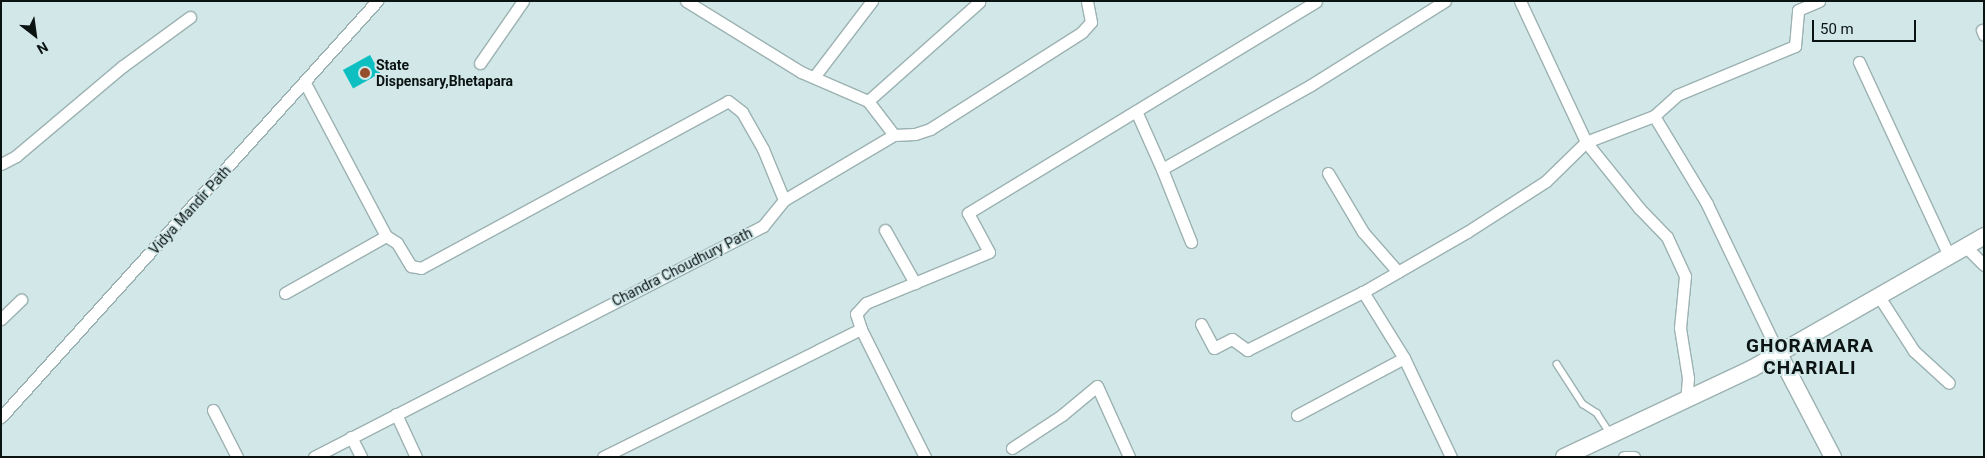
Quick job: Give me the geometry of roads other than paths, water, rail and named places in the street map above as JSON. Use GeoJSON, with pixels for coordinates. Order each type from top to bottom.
{"type":"FeatureCollection","features":[{"type":"Feature","properties":{"kind":"street","name":"Vidya Mandir Path"},"geometry":{"type":"LineString","coordinates":[[1,417],[305,83],[377,1]]}},
{"type":"Feature","properties":{"kind":"street"},"geometry":{"type":"LineString","coordinates":[[480,63],[522,1]]}},
{"type":"Feature","properties":{"kind":"street"},"geometry":{"type":"LineString","coordinates":[[686,1],[814,77],[868,101],[894,135],[915,134],[930,129],[1082,32],[1091,22],[1087,1]]}},
{"type":"Feature","properties":{"kind":"street"},"geometry":{"type":"LineString","coordinates":[[814,77],[872,1]]}},
{"type":"Feature","properties":{"kind":"street"},"geometry":{"type":"LineString","coordinates":[[925,457],[861,329],[856,314],[866,303],[989,252],[968,213],[1316,1]]}},
{"type":"Feature","properties":{"kind":"street"},"geometry":{"type":"LineString","coordinates":[[1162,169],[1311,85],[1445,1]]}},
{"type":"Feature","properties":{"kind":"street"},"geometry":{"type":"LineString","coordinates":[[1520,1],[1586,142],[1640,208],[1668,237],[1685,276],[1680,328],[1688,378],[1686,399]]}},
{"type":"Feature","properties":{"kind":"street"},"geometry":{"type":"LineString","coordinates":[[1201,324],[1214,348],[1232,339],[1247,350],[1363,292],[1546,181],[1586,142],[1654,116],[1677,95],[1794,46],[1796,6],[1819,1]]}},
{"type":"Feature","properties":{"kind":"street"},"geometry":{"type":"LineString","coordinates":[[868,101],[978,2]]}},
{"type":"Feature","properties":{"kind":"street"},"geometry":{"type":"LineString","coordinates":[[1,164],[16,156],[123,66],[190,17]]}},
{"type":"Feature","properties":{"kind":"street"},"geometry":{"type":"LineString","coordinates":[[1859,62],[1948,254]]}},
{"type":"Feature","properties":{"kind":"street"},"geometry":{"type":"LineString","coordinates":[[305,83],[386,236],[397,243],[411,266],[421,268],[728,102],[742,112],[764,149],[784,200]]}},
{"type":"Feature","properties":{"kind":"street"},"geometry":{"type":"LineString","coordinates":[[1136,111],[1162,169],[1191,242]]}},
{"type":"Feature","properties":{"kind":"street"},"geometry":{"type":"LineString","coordinates":[[1654,116],[1707,204],[1778,352],[1833,457]]}},
{"type":"Feature","properties":{"kind":"street","name":"Chandra Choudhury Path"},"geometry":{"type":"LineString","coordinates":[[314,457],[763,226],[784,200],[894,135]]}},
{"type":"Feature","properties":{"kind":"street"},"geometry":{"type":"LineString","coordinates":[[1328,173],[1363,232],[1398,272]]}},
{"type":"Feature","properties":{"kind":"street"},"geometry":{"type":"LineString","coordinates":[[884,230],[915,283]]}},
{"type":"Feature","properties":{"kind":"street"},"geometry":{"type":"LineString","coordinates":[[285,293],[386,236]]}},
{"type":"Feature","properties":{"kind":"street"},"geometry":{"type":"LineString","coordinates":[[1564,457],[1686,399],[1778,352],[1948,254],[1984,236]]}},
{"type":"Feature","properties":{"kind":"street"},"geometry":{"type":"LineString","coordinates":[[1964,245],[1984,265]]}},
{"type":"Feature","properties":{"kind":"street"},"geometry":{"type":"LineString","coordinates":[[1363,292],[1404,358],[1451,457]]}},
{"type":"Feature","properties":{"kind":"street"},"geometry":{"type":"LineString","coordinates":[[1878,295],[1914,351],[1949,383]]}},
{"type":"Feature","properties":{"kind":"street"},"geometry":{"type":"LineString","coordinates":[[1,319],[21,300]]}},
{"type":"Feature","properties":{"kind":"street"},"geometry":{"type":"LineString","coordinates":[[603,457],[861,329]]}},
{"type":"Feature","properties":{"kind":"street"},"geometry":{"type":"LineString","coordinates":[[1297,414],[1404,358]]}},
{"type":"Feature","properties":{"kind":"street"},"geometry":{"type":"LineString","coordinates":[[1012,448],[1062,415],[1096,386],[1130,457]]}},
{"type":"Feature","properties":{"kind":"street"},"geometry":{"type":"LineString","coordinates":[[213,410],[237,457]]}},
{"type":"Feature","properties":{"kind":"street"},"geometry":{"type":"LineString","coordinates":[[396,414],[416,457]]}},
{"type":"Feature","properties":{"kind":"street"},"geometry":{"type":"LineString","coordinates":[[352,437],[361,457]]}},
{"type":"Feature","properties":{"kind":"street"},"geometry":{"type":"LineString","coordinates":[[1624,457],[1634,457]]}},
{"type":"Feature","properties":{"kind":"lane"},"geometry":{"type":"LineString","coordinates":[[1557,364],[1583,404],[1596,412],[1611,435]]}},
{"type":"Feature","properties":{"kind":"place","name":"State Dispensary,Bhetapara"},"geometry":{"type":"Point","coordinates":[365,73]}},
{"type":"Feature","properties":{"kind":"district","name":"GHORAMARA CHARIALI"},"geometry":{"type":"Point","coordinates":[1810,357]}}]}
